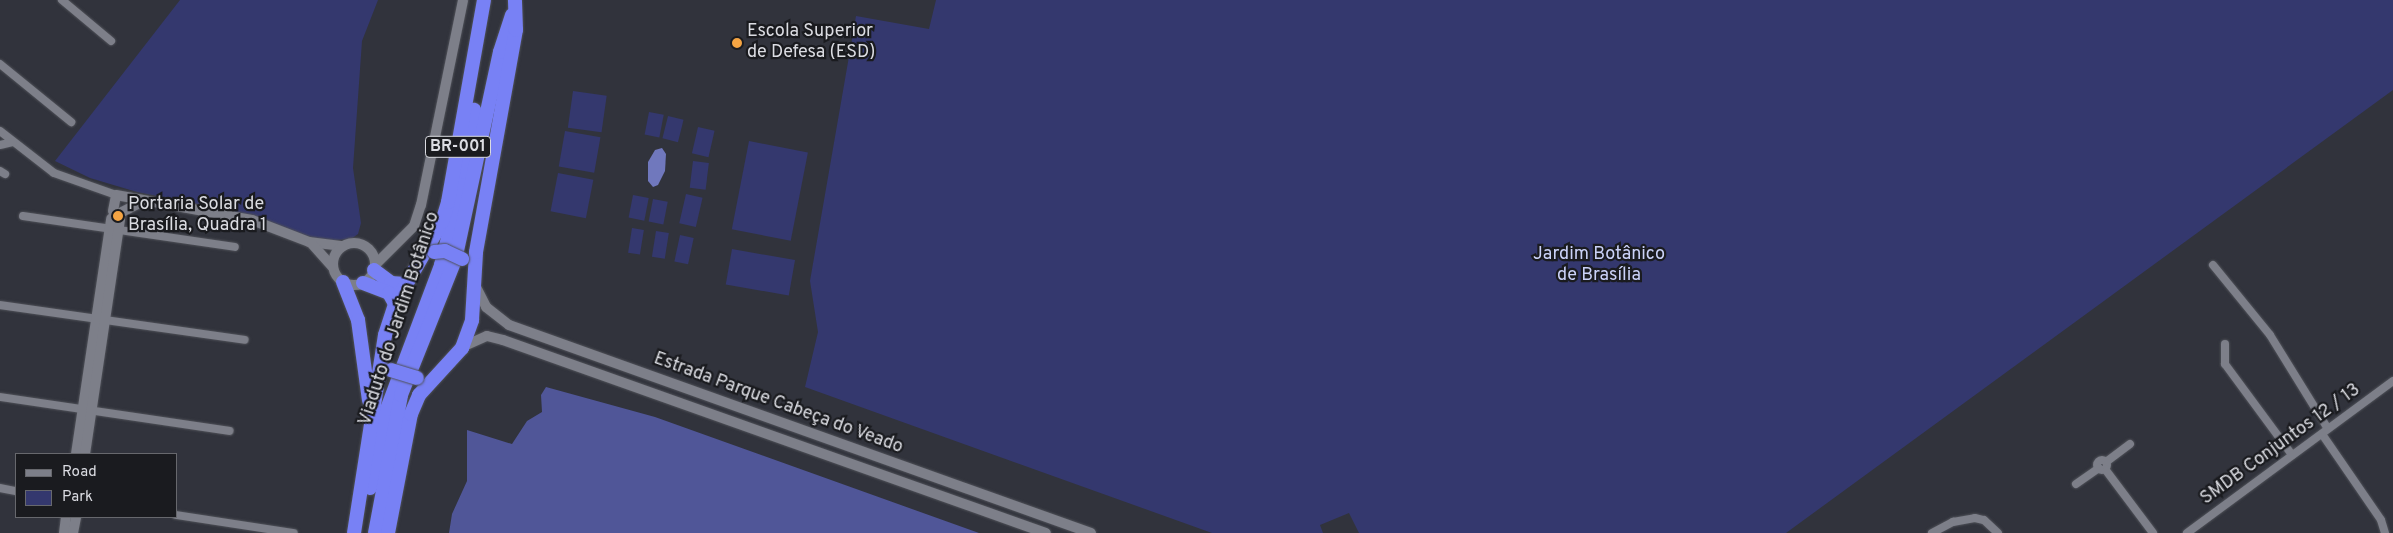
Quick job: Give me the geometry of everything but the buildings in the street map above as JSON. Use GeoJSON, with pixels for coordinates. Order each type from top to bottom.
{"type":"FeatureCollection","features":[{"type":"Feature","properties":{"kind":"highway","name":"BR-001"},"geometry":{"type":"LineString","coordinates":[[354,533],[382,356],[394,304],[416,263],[442,222],[448,202],[484,0]]}},
{"type":"Feature","properties":{"kind":"highway","name":"BR-001"},"geometry":{"type":"LineString","coordinates":[[388,533],[411,414],[419,395],[437,373],[462,348],[472,320],[480,225],[516,30],[515,3]]}},
{"type":"Feature","properties":{"kind":"highway","name":"Viaduto do Jardim Botânico"},"geometry":{"type":"LineString","coordinates":[[376,533],[404,385],[457,252],[500,52],[515,3]]}},
{"type":"Feature","properties":{"kind":"highway","name":"Viaduto do Jardim Botânico"},"geometry":{"type":"LineString","coordinates":[[361,533],[387,409],[441,265],[465,172],[478,78],[479,27]]}},
{"type":"Feature","properties":{"kind":"highway"},"geometry":{"type":"LineString","coordinates":[[416,263],[434,252],[445,251],[462,259],[474,282]]}},
{"type":"Feature","properties":{"kind":"highway"},"geometry":{"type":"LineString","coordinates":[[375,268],[391,283],[405,284]]}},
{"type":"Feature","properties":{"kind":"highway"},"geometry":{"type":"LineString","coordinates":[[342,282],[358,320],[369,386],[371,430]]}},
{"type":"Feature","properties":{"kind":"highway"},"geometry":{"type":"LineString","coordinates":[[363,283],[389,293],[394,304]]}},
{"type":"Feature","properties":{"kind":"highway"},"geometry":{"type":"LineString","coordinates":[[382,356],[391,370],[417,378],[437,373]]}},
{"type":"Feature","properties":{"kind":"main road"},"geometry":{"type":"LineString","coordinates":[[309,242],[332,266],[342,282],[363,283],[396,243],[414,226],[421,205],[463,0]]}},
{"type":"Feature","properties":{"kind":"main road"},"geometry":{"type":"LineString","coordinates":[[76,453],[87,410],[116,218],[116,195],[258,222],[309,242],[366,247],[396,243]]}},
{"type":"Feature","properties":{"kind":"main road"},"geometry":{"type":"LineString","coordinates":[[116,218],[144,201]]}},
{"type":"Feature","properties":{"kind":"main road"},"geometry":{"type":"LineString","coordinates":[[332,266],[335,254],[343,246]]}},
{"type":"Feature","properties":{"kind":"main road"},"geometry":{"type":"LineString","coordinates":[[366,247],[375,268]]}},
{"type":"Feature","properties":{"kind":"main road","name":"Estrada Parque Cabeça do Veado"},"geometry":{"type":"LineString","coordinates":[[474,282],[486,307],[509,325],[1091,533]]}},
{"type":"Feature","properties":{"kind":"main road","name":"Estrada Parque Cabeça do Veado"},"geometry":{"type":"LineString","coordinates":[[462,348],[487,336],[503,340],[1046,533]]}},
{"type":"Feature","properties":{"kind":"main road"},"geometry":{"type":"LineString","coordinates":[[85,453],[87,410]]}},
{"type":"Feature","properties":{"kind":"main road"},"geometry":{"type":"LineString","coordinates":[[822,452],[827,438]]}},
{"type":"Feature","properties":{"kind":"main road"},"geometry":{"type":"LineString","coordinates":[[836,458],[841,443]]}},
{"type":"Feature","properties":{"kind":"main road"},"geometry":{"type":"LineString","coordinates":[[64,533],[66,518]]}},
{"type":"Feature","properties":{"kind":"main road"},"geometry":{"type":"LineString","coordinates":[[74,533],[76,518]]}},
{"type":"Feature","properties":{"kind":"street"},"geometry":{"type":"LineString","coordinates":[[62,0],[111,41]]}},
{"type":"Feature","properties":{"kind":"street"},"geometry":{"type":"LineString","coordinates":[[0,64],[71,122]]}},
{"type":"Feature","properties":{"kind":"street"},"geometry":{"type":"LineString","coordinates":[[0,132],[54,173],[116,195]]}},
{"type":"Feature","properties":{"kind":"street"},"geometry":{"type":"LineString","coordinates":[[0,145],[13,142]]}},
{"type":"Feature","properties":{"kind":"street"},"geometry":{"type":"LineString","coordinates":[[23,216],[116,218],[235,246]]}},
{"type":"Feature","properties":{"kind":"street"},"geometry":{"type":"LineString","coordinates":[[2212,266],[2270,335],[2325,431],[2381,520],[2384,533]]}},
{"type":"Feature","properties":{"kind":"street"},"geometry":{"type":"LineString","coordinates":[[0,305],[245,340]]}},
{"type":"Feature","properties":{"kind":"street"},"geometry":{"type":"LineString","coordinates":[[2225,344],[2225,364],[2292,455]]}},
{"type":"Feature","properties":{"kind":"street","name":"SMDB Conjuntos 12 / 13"},"geometry":{"type":"LineString","coordinates":[[2187,533],[2393,381]]}},
{"type":"Feature","properties":{"kind":"street"},"geometry":{"type":"LineString","coordinates":[[0,397],[230,431]]}},
{"type":"Feature","properties":{"kind":"street"},"geometry":{"type":"LineString","coordinates":[[2076,484],[2103,466],[2130,444]]}},
{"type":"Feature","properties":{"kind":"street"},"geometry":{"type":"LineString","coordinates":[[2103,466],[2152,533]]}},
{"type":"Feature","properties":{"kind":"street"},"geometry":{"type":"LineString","coordinates":[[0,488],[15,491]]}},
{"type":"Feature","properties":{"kind":"street"},"geometry":{"type":"LineString","coordinates":[[178,515],[294,533]]}},
{"type":"Feature","properties":{"kind":"street"},"geometry":{"type":"LineString","coordinates":[[1932,533],[1953,522],[1975,518],[1984,520],[1998,533]]}},
{"type":"Feature","properties":{"kind":"green space"},"geometry":{"type":"Polygon","coordinates":[[[180,0],[378,0],[362,41],[353,168],[361,223],[358,234],[351,239],[322,241],[242,213],[137,192],[90,178],[55,161],[180,0]]]}},
{"type":"Feature","properties":{"kind":"green space","name":"Jardim Botânico de Brasília"},"geometry":{"type":"Polygon","coordinates":[[[936,0],[2393,0],[2393,90],[1786,533],[1359,533],[1349,513],[1320,525],[1323,533],[1212,533],[805,387],[818,332],[810,281],[856,16],[929,29],[936,0]]]}},
{"type":"Feature","properties":{"kind":"green space"},"geometry":{"type":"Polygon","coordinates":[[[573,91],[607,96],[602,132],[568,128],[573,91]]]}},
{"type":"Feature","properties":{"kind":"green space"},"geometry":{"type":"Polygon","coordinates":[[[649,112],[664,115],[659,137],[645,135],[649,112]]]}},
{"type":"Feature","properties":{"kind":"green space"},"geometry":{"type":"Polygon","coordinates":[[[668,116],[684,120],[678,142],[662,138],[668,116]]]}},
{"type":"Feature","properties":{"kind":"green space"},"geometry":{"type":"Polygon","coordinates":[[[698,127],[715,131],[708,157],[692,153],[698,127]]]}},
{"type":"Feature","properties":{"kind":"green space"},"geometry":{"type":"Polygon","coordinates":[[[565,131],[600,137],[594,173],[559,166],[565,131]]]}},
{"type":"Feature","properties":{"kind":"green space"},"geometry":{"type":"Polygon","coordinates":[[[749,141],[808,152],[791,241],[732,229],[749,141]]]}},
{"type":"Feature","properties":{"kind":"green space"},"geometry":{"type":"Polygon","coordinates":[[[693,161],[709,163],[706,190],[690,188],[693,161]]]}},
{"type":"Feature","properties":{"kind":"green space"},"geometry":{"type":"Polygon","coordinates":[[[558,173],[593,180],[586,218],[551,211],[558,173]]]}},
{"type":"Feature","properties":{"kind":"green space"},"geometry":{"type":"Polygon","coordinates":[[[686,194],[703,198],[696,227],[679,223],[686,194]]]}},
{"type":"Feature","properties":{"kind":"green space"},"geometry":{"type":"Polygon","coordinates":[[[633,195],[649,198],[644,221],[629,218],[633,195]]]}},
{"type":"Feature","properties":{"kind":"green space"},"geometry":{"type":"Polygon","coordinates":[[[653,199],[668,202],[663,224],[649,222],[653,199]]]}},
{"type":"Feature","properties":{"kind":"green space"},"geometry":{"type":"Polygon","coordinates":[[[632,228],[644,230],[640,255],[628,253],[632,228]]]}},
{"type":"Feature","properties":{"kind":"green space"},"geometry":{"type":"Polygon","coordinates":[[[656,231],[669,233],[665,259],[652,257],[656,231]]]}},
{"type":"Feature","properties":{"kind":"green space"},"geometry":{"type":"Polygon","coordinates":[[[680,235],[694,238],[688,264],[674,261],[680,235]]]}},
{"type":"Feature","properties":{"kind":"green space"},"geometry":{"type":"Polygon","coordinates":[[[732,249],[795,260],[789,296],[726,284],[732,249]]]}},
{"type":"Feature","properties":{"kind":"shaded area"},"geometry":{"type":"Polygon","coordinates":[[[662,148],[666,154],[665,171],[658,185],[653,187],[648,181],[648,162],[655,150],[662,148]]]}},
{"type":"Feature","properties":{"kind":"shaded area"},"geometry":{"type":"Polygon","coordinates":[[[546,387],[655,417],[979,533],[449,533],[452,514],[467,481],[467,430],[512,444],[527,421],[542,412],[541,395],[546,387]]]}},
{"type":"Feature","properties":{"kind":"place","name":"Escola Superior de Defesa (ESD)"},"geometry":{"type":"Point","coordinates":[737,43]}},
{"type":"Feature","properties":{"kind":"place","name":"Portaria Solar de Brasília, Quadra 1"},"geometry":{"type":"Point","coordinates":[118,216]}}]}
